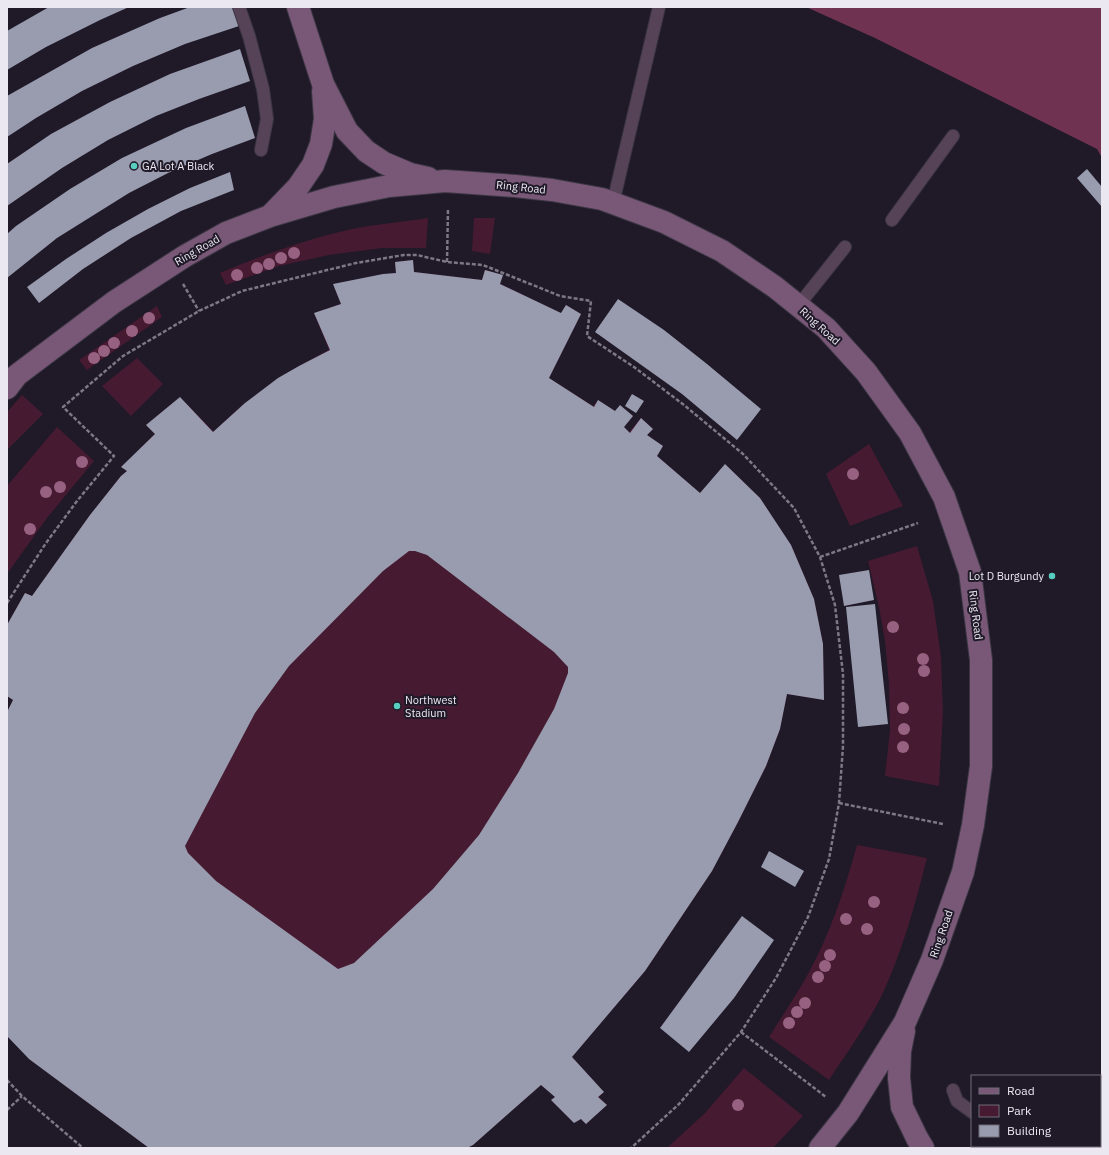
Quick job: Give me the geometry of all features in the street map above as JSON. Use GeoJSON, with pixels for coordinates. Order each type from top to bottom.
{"type":"FeatureCollection","features":[{"type":"Feature","properties":{"kind":"main road"},"geometry":{"type":"LineString","coordinates":[[298,7],[323,84],[347,131],[366,151],[384,163],[410,174],[445,181]]}},
{"type":"Feature","properties":{"kind":"main road"},"geometry":{"type":"LineString","coordinates":[[270,216],[298,187],[313,165],[321,144],[325,119],[323,84]]}},
{"type":"Feature","properties":{"kind":"main road","name":"Ring Road"},"geometry":{"type":"LineString","coordinates":[[10,380],[114,302],[185,256],[226,233],[270,216],[334,197],[389,186],[445,181],[552,190],[613,203],[664,222],[722,251],[775,287],[826,328],[866,372],[910,434],[944,497],[970,572],[981,660],[981,766],[973,825],[963,872],[932,960],[905,1022],[848,1113],[820,1148]]}},
{"type":"Feature","properties":{"kind":"main road"},"geometry":{"type":"LineString","coordinates":[[905,1022],[899,1067],[902,1107],[923,1148]]}},
{"type":"Feature","properties":{"kind":"lane"},"geometry":{"type":"LineString","coordinates":[[239,7],[251,43],[263,89],[267,119],[260,150]]}},
{"type":"Feature","properties":{"kind":"lane"},"geometry":{"type":"LineString","coordinates":[[613,203],[659,7]]}},
{"type":"Feature","properties":{"kind":"lane"},"geometry":{"type":"LineString","coordinates":[[892,220],[953,136]]}},
{"type":"Feature","properties":{"kind":"lane"},"geometry":{"type":"LineString","coordinates":[[798,306],[845,247]]}},
{"type":"Feature","properties":{"kind":"lane"},"geometry":{"type":"LineString","coordinates":[[954,1090],[957,1101],[971,1111]]}},
{"type":"Feature","properties":{"kind":"path"},"geometry":{"type":"LineString","coordinates":[[447,262],[448,209]]}},
{"type":"Feature","properties":{"kind":"path"},"geometry":{"type":"LineString","coordinates":[[7,603],[46,543],[77,501],[114,456],[64,407],[123,356],[199,310],[242,291],[356,263],[404,255],[417,255],[447,262],[483,265],[560,296],[591,301],[587,336],[634,367],[743,454],[794,508],[820,557],[835,605],[843,674],[843,746],[839,803],[829,859],[808,917],[776,978],[741,1032],[679,1104],[631,1148]]}},
{"type":"Feature","properties":{"kind":"path"},"geometry":{"type":"LineString","coordinates":[[182,284],[199,310]]}},
{"type":"Feature","properties":{"kind":"path"},"geometry":{"type":"LineString","coordinates":[[820,557],[918,523]]}},
{"type":"Feature","properties":{"kind":"path"},"geometry":{"type":"LineString","coordinates":[[839,803],[943,824]]}},
{"type":"Feature","properties":{"kind":"path"},"geometry":{"type":"LineString","coordinates":[[741,1032],[826,1097]]}},
{"type":"Feature","properties":{"kind":"path"},"geometry":{"type":"LineString","coordinates":[[7,1080],[22,1096],[83,1148]]}},
{"type":"Feature","properties":{"kind":"path"},"geometry":{"type":"LineString","coordinates":[[7,1110],[22,1096]]}},
{"type":"Feature","properties":{"kind":"green space"},"geometry":{"type":"Polygon","coordinates":[[[428,218],[426,248],[382,248],[329,255],[279,266],[226,285],[220,273],[285,248],[335,233],[370,226],[428,218]]]}},
{"type":"Feature","properties":{"kind":"green space"},"geometry":{"type":"Polygon","coordinates":[[[474,218],[495,218],[490,254],[472,251],[474,218]]]}},
{"type":"Feature","properties":{"kind":"green space","name":"Northwest Stadium"},"geometry":{"type":"Polygon","coordinates":[[[413,260],[414,272],[482,280],[485,270],[503,275],[500,284],[561,313],[566,305],[581,314],[549,378],[593,406],[598,400],[615,411],[620,405],[633,416],[624,427],[629,432],[641,418],[653,429],[647,435],[663,446],[657,456],[700,493],[726,465],[760,498],[791,545],[814,599],[823,644],[824,700],[787,694],[780,729],[766,766],[712,871],[645,971],[572,1057],[604,1092],[599,1097],[607,1105],[586,1124],[581,1119],[574,1123],[551,1100],[555,1097],[541,1085],[473,1145],[467,1148],[149,1148],[29,1059],[7,712],[13,700],[7,696],[7,625],[25,593],[32,596],[90,515],[121,476],[127,471],[121,467],[155,434],[146,425],[180,397],[214,432],[241,406],[265,388],[296,368],[329,350],[314,313],[341,304],[333,284],[396,273],[395,262],[413,260]]]}},
{"type":"Feature","properties":{"kind":"green space"},"geometry":{"type":"Polygon","coordinates":[[[157,306],[162,317],[87,370],[79,360],[157,306]]]}},
{"type":"Feature","properties":{"kind":"green space"},"geometry":{"type":"Polygon","coordinates":[[[137,358],[163,384],[131,416],[102,386],[137,358]]]}},
{"type":"Feature","properties":{"kind":"green space"},"geometry":{"type":"Polygon","coordinates":[[[22,395],[43,414],[7,450],[7,412],[22,395]]]}},
{"type":"Feature","properties":{"kind":"green space"},"geometry":{"type":"Polygon","coordinates":[[[57,427],[94,461],[47,518],[7,574],[7,486],[57,427]]]}},
{"type":"Feature","properties":{"kind":"green space"},"geometry":{"type":"Polygon","coordinates":[[[869,444],[903,506],[850,526],[826,474],[869,444]]]}},
{"type":"Feature","properties":{"kind":"green space"},"geometry":{"type":"Polygon","coordinates":[[[917,546],[933,601],[941,657],[943,712],[939,786],[885,776],[890,730],[889,684],[885,641],[868,561],[917,546]]]}},
{"type":"Feature","properties":{"kind":"green space"},"geometry":{"type":"Polygon","coordinates":[[[857,845],[927,858],[907,929],[889,980],[869,1018],[829,1080],[769,1037],[794,998],[816,959],[842,895],[857,845]]]}},
{"type":"Feature","properties":{"kind":"green space"},"geometry":{"type":"Polygon","coordinates":[[[744,1068],[803,1116],[773,1148],[667,1148],[705,1113],[744,1068]]]}},
{"type":"Feature","properties":{"kind":"shaded area"},"geometry":{"type":"Polygon","coordinates":[[[806,7],[1102,7],[1102,158],[1097,149],[875,38],[806,7]]]}},
{"type":"Feature","properties":{"kind":"building"},"geometry":{"type":"Polygon","coordinates":[[[49,7],[129,7],[46,47],[7,70],[7,31],[49,7]]]}},
{"type":"Feature","properties":{"kind":"building"},"geometry":{"type":"Polygon","coordinates":[[[190,7],[233,7],[239,26],[185,44],[133,66],[82,91],[7,137],[7,96],[92,48],[160,18],[190,7]]]}},
{"type":"Feature","properties":{"kind":"building"},"geometry":{"type":"Polygon","coordinates":[[[240,49],[250,81],[156,116],[108,140],[62,168],[7,206],[7,164],[51,134],[110,102],[170,74],[240,49]]]}},
{"type":"Feature","properties":{"kind":"building"},"geometry":{"type":"Polygon","coordinates":[[[245,106],[255,138],[170,172],[129,193],[57,238],[7,278],[7,234],[16,226],[70,189],[122,158],[186,128],[245,106]]]}},
{"type":"Feature","properties":{"kind":"building"},"geometry":{"type":"Polygon","coordinates":[[[1087,169],[1102,187],[1102,207],[1077,178],[1087,169]]]}},
{"type":"Feature","properties":{"kind":"building"},"geometry":{"type":"Polygon","coordinates":[[[230,172],[234,190],[181,211],[131,238],[83,269],[39,303],[27,287],[106,233],[148,209],[190,188],[230,172]]]}},
{"type":"Feature","properties":{"kind":"building","name":"Northwest Stadium"},"geometry":{"type":"Polygon","coordinates":[[[413,260],[414,272],[482,280],[485,270],[503,275],[500,284],[561,313],[566,305],[581,314],[549,378],[594,407],[598,400],[615,411],[620,405],[633,416],[624,427],[630,433],[641,418],[653,429],[647,435],[663,446],[657,456],[700,493],[725,464],[760,498],[791,545],[814,599],[823,644],[824,700],[787,694],[780,729],[766,766],[712,871],[645,971],[572,1057],[604,1092],[598,1097],[607,1105],[586,1124],[581,1119],[574,1123],[551,1100],[555,1097],[541,1085],[473,1145],[467,1148],[149,1148],[29,1059],[7,1036],[7,712],[13,700],[7,696],[7,625],[25,593],[32,596],[90,515],[121,476],[127,471],[121,467],[155,434],[146,425],[180,397],[213,432],[245,403],[278,378],[330,350],[314,313],[341,304],[333,284],[383,274],[396,273],[395,262],[413,260]],[[409,551],[383,571],[289,666],[255,713],[185,846],[188,853],[216,881],[338,969],[354,963],[433,889],[479,835],[518,773],[554,709],[568,673],[568,667],[554,652],[427,555],[415,551],[409,551]]]}},
{"type":"Feature","properties":{"kind":"building"},"geometry":{"type":"Polygon","coordinates":[[[618,299],[664,330],[761,409],[737,440],[682,394],[595,332],[618,299]]]}},
{"type":"Feature","properties":{"kind":"building"},"geometry":{"type":"Polygon","coordinates":[[[632,394],[644,401],[636,413],[625,406],[632,394]]]}},
{"type":"Feature","properties":{"kind":"building"},"geometry":{"type":"Polygon","coordinates":[[[869,570],[874,600],[844,606],[839,575],[869,570]]]}},
{"type":"Feature","properties":{"kind":"building"},"geometry":{"type":"Polygon","coordinates":[[[875,604],[888,724],[858,727],[846,607],[875,604]]]}},
{"type":"Feature","properties":{"kind":"building"},"geometry":{"type":"Polygon","coordinates":[[[769,851],[804,871],[795,887],[761,867],[769,851]]]}},
{"type":"Feature","properties":{"kind":"building"},"geometry":{"type":"Polygon","coordinates":[[[742,916],[774,940],[734,998],[689,1052],[660,1028],[742,916]]]}},
{"type":"Feature","properties":{"kind":"place","name":"GA Lot A Black"},"geometry":{"type":"Point","coordinates":[134,166]}},
{"type":"Feature","properties":{"kind":"place","name":"Lot D Burgundy"},"geometry":{"type":"Point","coordinates":[1052,576]}},
{"type":"Feature","properties":{"kind":"place","name":"Northwest Stadium"},"geometry":{"type":"Point","coordinates":[397,706]}}]}
